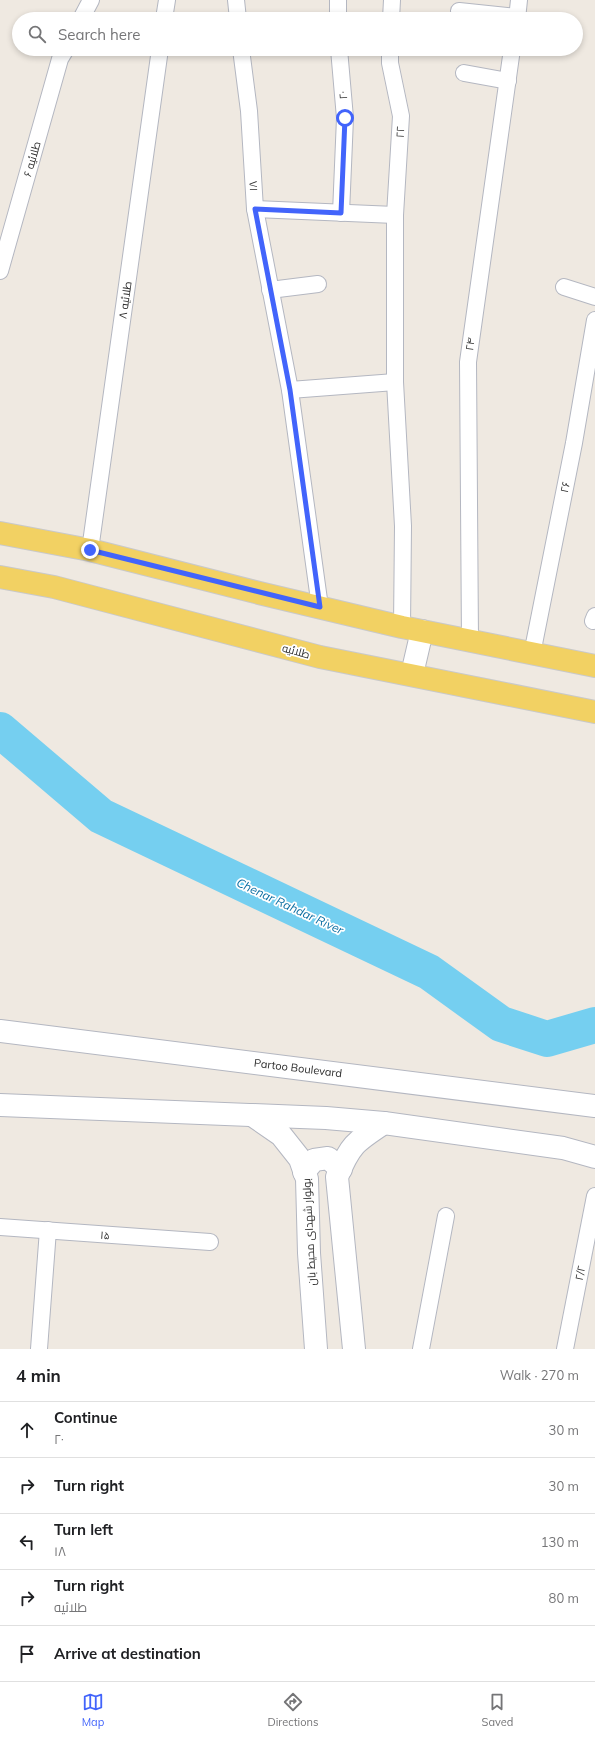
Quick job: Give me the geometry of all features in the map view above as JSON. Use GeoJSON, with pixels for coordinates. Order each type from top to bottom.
{"type":"FeatureCollection","features":[{"type":"Feature","properties":{"kind":"main road"},"geometry":{"type":"LineString","coordinates":[[0,533],[90,550],[412,629],[595,666]]}},
{"type":"Feature","properties":{"kind":"main road","name":"طلائیه"},"geometry":{"type":"LineString","coordinates":[[0,577],[54,587],[320,657],[412,674],[595,712]]}},
{"type":"Feature","properties":{"kind":"main road"},"geometry":{"type":"LineString","coordinates":[[412,629],[412,674]]}},
{"type":"Feature","properties":{"kind":"main road","name":"Partoo Boulevard"},"geometry":{"type":"LineString","coordinates":[[0,1031],[595,1106]]}},
{"type":"Feature","properties":{"kind":"main road"},"geometry":{"type":"LineString","coordinates":[[0,1105],[251,1115],[384,1123],[563,1148],[595,1157]]}},
{"type":"Feature","properties":{"kind":"main road","name":"بولوار شهدای محیط بان"},"geometry":{"type":"LineString","coordinates":[[251,1115],[281,1134],[300,1159],[307,1179],[309,1253],[316,1349]]}},
{"type":"Feature","properties":{"kind":"main road"},"geometry":{"type":"LineString","coordinates":[[354,1349],[337,1178],[346,1156],[359,1139],[384,1123]]}},
{"type":"Feature","properties":{"kind":"main road"},"geometry":{"type":"LineString","coordinates":[[304,1172],[314,1160],[328,1158],[341,1169]]}},
{"type":"Feature","properties":{"kind":"street"},"geometry":{"type":"LineString","coordinates":[[85,12],[91,0]]}},
{"type":"Feature","properties":{"kind":"street"},"geometry":{"type":"LineString","coordinates":[[165,12],[167,0]]}},
{"type":"Feature","properties":{"kind":"street"},"geometry":{"type":"LineString","coordinates":[[236,0],[237,12]]}},
{"type":"Feature","properties":{"kind":"street"},"geometry":{"type":"LineString","coordinates":[[338,0],[338,12]]}},
{"type":"Feature","properties":{"kind":"street"},"geometry":{"type":"LineString","coordinates":[[391,12],[392,0]]}},
{"type":"Feature","properties":{"kind":"street"},"geometry":{"type":"LineString","coordinates":[[518,12],[519,0]]}},
{"type":"Feature","properties":{"kind":"street"},"geometry":{"type":"LineString","coordinates":[[459,10],[474,12]]}},
{"type":"Feature","properties":{"kind":"street","name":"طلائیه ۶"},"geometry":{"type":"LineString","coordinates":[[0,271],[62,56]]}},
{"type":"Feature","properties":{"kind":"street","name":"طلائیه ۸"},"geometry":{"type":"LineString","coordinates":[[90,550],[159,56]]}},
{"type":"Feature","properties":{"kind":"street","name":"۱۸"},"geometry":{"type":"LineString","coordinates":[[242,56],[249,111],[255,209],[290,390],[320,607]]}},
{"type":"Feature","properties":{"kind":"street","name":"۲۰"},"geometry":{"type":"LineString","coordinates":[[340,56],[345,118],[341,213]]}},
{"type":"Feature","properties":{"kind":"street","name":"۲۲"},"geometry":{"type":"LineString","coordinates":[[390,56],[390,63],[401,116],[396,215],[395,382],[403,526],[412,629]]}},
{"type":"Feature","properties":{"kind":"street","name":"۲۴"},"geometry":{"type":"LineString","coordinates":[[470,641],[468,362],[511,56]]}},
{"type":"Feature","properties":{"kind":"street"},"geometry":{"type":"LineString","coordinates":[[464,73],[508,81]]}},
{"type":"Feature","properties":{"kind":"street"},"geometry":{"type":"LineString","coordinates":[[255,209],[396,215]]}},
{"type":"Feature","properties":{"kind":"street"},"geometry":{"type":"LineString","coordinates":[[270,290],[318,284]]}},
{"type":"Feature","properties":{"kind":"street"},"geometry":{"type":"LineString","coordinates":[[564,287],[595,296]]}},
{"type":"Feature","properties":{"kind":"street","name":"۲۶"},"geometry":{"type":"LineString","coordinates":[[532,654],[574,443],[595,321]]}},
{"type":"Feature","properties":{"kind":"street"},"geometry":{"type":"LineString","coordinates":[[290,390],[395,382]]}},
{"type":"Feature","properties":{"kind":"street","name":"۲/۲"},"geometry":{"type":"LineString","coordinates":[[565,1349],[595,1196]]}},
{"type":"Feature","properties":{"kind":"street"},"geometry":{"type":"LineString","coordinates":[[421,1349],[446,1216]]}},
{"type":"Feature","properties":{"kind":"street","name":"۱۵"},"geometry":{"type":"LineString","coordinates":[[0,1227],[210,1242]]}},
{"type":"Feature","properties":{"kind":"street"},"geometry":{"type":"LineString","coordinates":[[39,1349],[48,1230]]}},
{"type":"Feature","properties":{"kind":"waterway","name":"Chenar Rahdar River"},"geometry":{"type":"LineString","coordinates":[[0,730],[101,816],[429,972],[501,1024],[547,1039],[595,1025]]}},
{"type":"Feature","properties":{"kind":"route"},"geometry":{"type":"LineString","coordinates":[[90,550],[320,607],[290,390],[255,209],[341,213],[345,118]]}}]}
